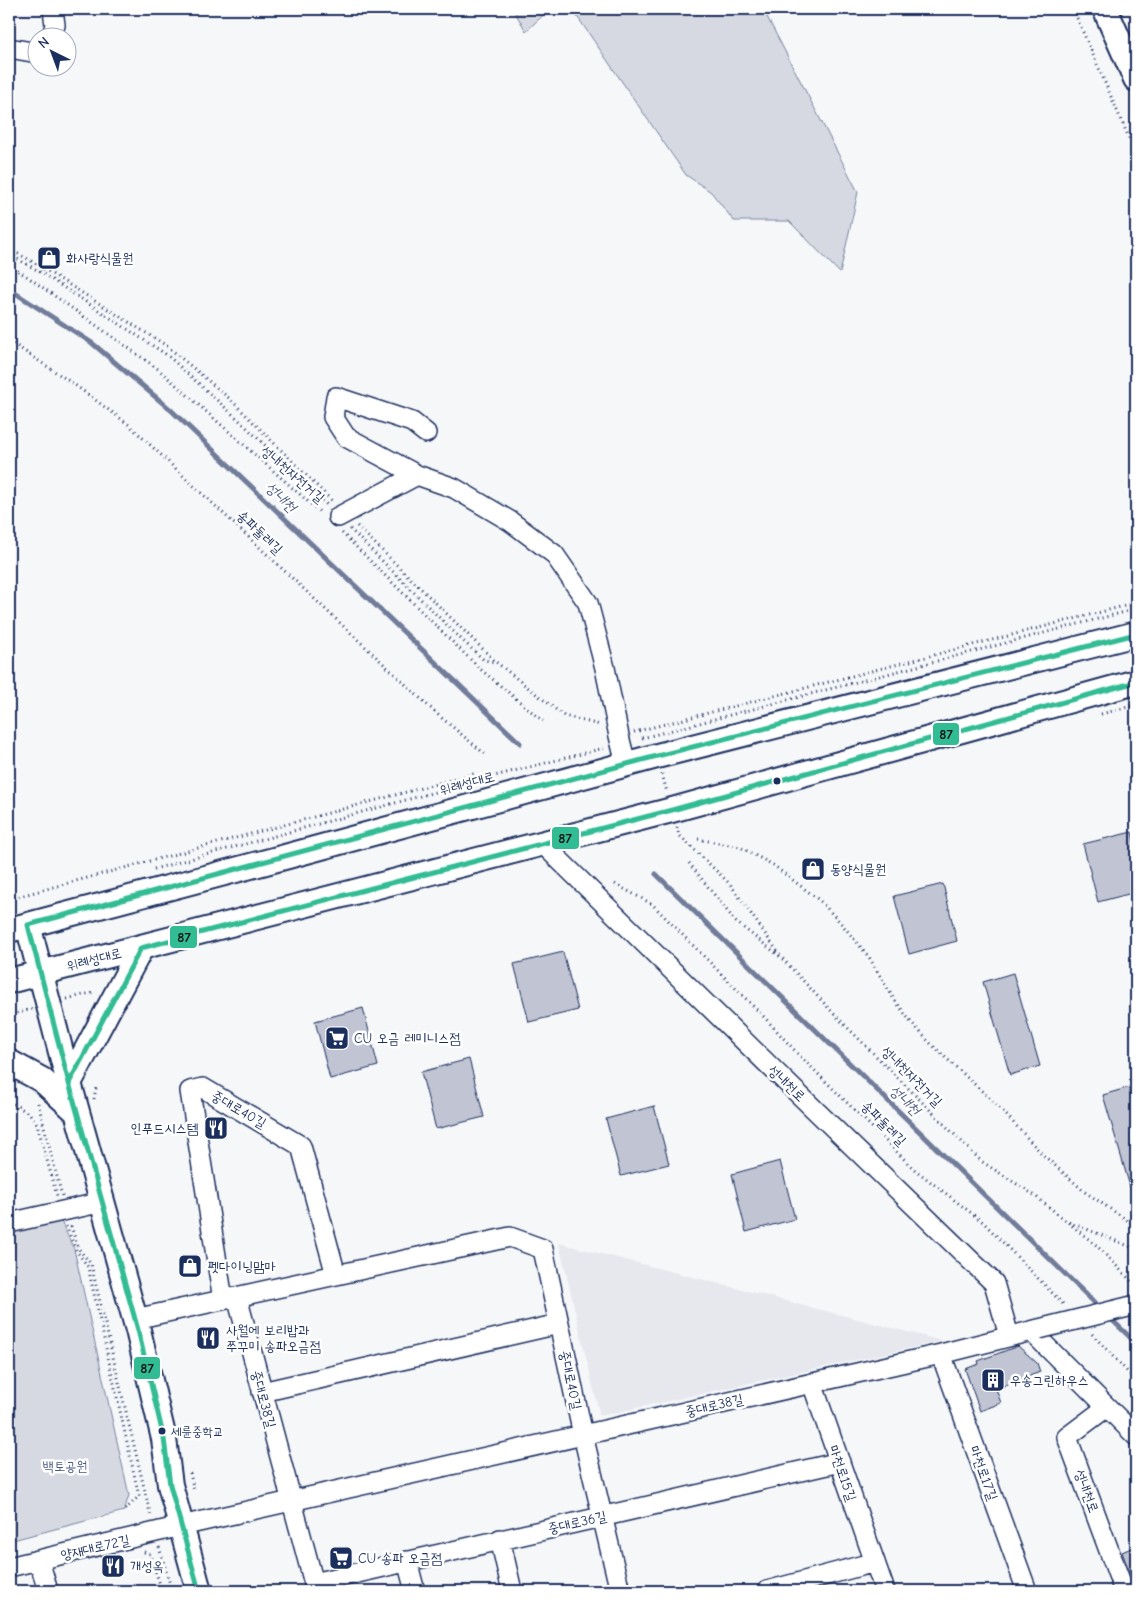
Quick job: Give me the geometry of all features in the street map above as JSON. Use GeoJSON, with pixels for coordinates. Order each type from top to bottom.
{"type":"FeatureCollection","features":[{"type":"Feature","properties":{"kind":"main road"},"geometry":{"type":"LineString","coordinates":[[1106,9],[1136,79]]}},
{"type":"Feature","properties":{"kind":"main road","name":"위례성대로"},"geometry":{"type":"LineString","coordinates":[[18,927],[281,858],[618,744],[654,745],[1136,634]]}},
{"type":"Feature","properties":{"kind":"main road","name":"위례성대로"},"geometry":{"type":"LineString","coordinates":[[9,981],[672,810],[1136,682]]}},
{"type":"Feature","properties":{"kind":"main road"},"geometry":{"type":"LineString","coordinates":[[18,927],[40,972],[135,1319],[164,1440],[170,1485],[199,1591]]}},
{"type":"Feature","properties":{"kind":"main road"},"geometry":{"type":"LineString","coordinates":[[69,1083],[141,948]]}},
{"type":"Feature","properties":{"kind":"main road"},"geometry":{"type":"LineString","coordinates":[[9,1062],[42,1080],[77,1112]]}},
{"type":"Feature","properties":{"kind":"street"},"geometry":{"type":"LineString","coordinates":[[53,9],[54,28]]}},
{"type":"Feature","properties":{"kind":"street"},"geometry":{"type":"LineString","coordinates":[[9,48],[28,51]]}},
{"type":"Feature","properties":{"kind":"street"},"geometry":{"type":"LineString","coordinates":[[426,433],[412,422],[336,397],[333,417],[346,437],[417,475],[454,488],[510,521],[554,554],[588,603],[605,668],[618,744]]}},
{"type":"Feature","properties":{"kind":"street"},"geometry":{"type":"LineString","coordinates":[[336,519],[417,475]]}},
{"type":"Feature","properties":{"kind":"street","name":"성내천로"},"geometry":{"type":"LineString","coordinates":[[543,844],[994,1283],[1009,1336]]}},
{"type":"Feature","properties":{"kind":"street","name":"중대로40길"},"geometry":{"type":"LineString","coordinates":[[230,1299],[190,1091],[203,1088],[301,1146],[336,1275]]}},
{"type":"Feature","properties":{"kind":"street"},"geometry":{"type":"LineString","coordinates":[[9,1223],[103,1202]]}},
{"type":"Feature","properties":{"kind":"street","name":"중대로40길"},"geometry":{"type":"LineString","coordinates":[[135,1319],[510,1237],[542,1249],[620,1591]]}},
{"type":"Feature","properties":{"kind":"street","name":"중대로38길"},"geometry":{"type":"LineString","coordinates":[[230,1299],[262,1392],[315,1587]]}},
{"type":"Feature","properties":{"kind":"street","name":"중대로38길"},"geometry":{"type":"LineString","coordinates":[[181,1526],[941,1354],[1136,1305]]}},
{"type":"Feature","properties":{"kind":"street"},"geometry":{"type":"LineString","coordinates":[[262,1392],[559,1324]]}},
{"type":"Feature","properties":{"kind":"street"},"geometry":{"type":"LineString","coordinates":[[1035,1330],[1136,1436]]}},
{"type":"Feature","properties":{"kind":"street","name":"마천로17길"},"geometry":{"type":"LineString","coordinates":[[941,1354],[1027,1591]]}},
{"type":"Feature","properties":{"kind":"street","name":"마천로15길"},"geometry":{"type":"LineString","coordinates":[[812,1383],[884,1591]]}},
{"type":"Feature","properties":{"kind":"street","name":"성내천로"},"geometry":{"type":"LineString","coordinates":[[1107,1407],[1067,1437],[1124,1591]]}},
{"type":"Feature","properties":{"kind":"street","name":"중대로36길"},"geometry":{"type":"LineString","coordinates":[[315,1587],[407,1561],[840,1462]]}},
{"type":"Feature","properties":{"kind":"street","name":"양재대로72길"},"geometry":{"type":"LineString","coordinates":[[9,1567],[181,1526]]}},
{"type":"Feature","properties":{"kind":"street"},"geometry":{"type":"LineString","coordinates":[[500,1540],[512,1591]]}},
{"type":"Feature","properties":{"kind":"street"},"geometry":{"type":"LineString","coordinates":[[39,1560],[48,1591]]}},
{"type":"Feature","properties":{"kind":"street"},"geometry":{"type":"LineString","coordinates":[[407,1561],[415,1591]]}},
{"type":"Feature","properties":{"kind":"street"},"geometry":{"type":"LineString","coordinates":[[767,1591],[874,1562]]}},
{"type":"Feature","properties":{"kind":"path"},"geometry":{"type":"LineString","coordinates":[[1073,9],[1136,154]]}},
{"type":"Feature","properties":{"kind":"path"},"geometry":{"type":"LineString","coordinates":[[9,249],[167,346],[230,399],[336,519],[496,662],[564,716],[618,744],[654,745],[1136,609]]}},
{"type":"Feature","properties":{"kind":"path"},"geometry":{"type":"LineString","coordinates":[[9,254],[37,270],[166,355],[240,421],[336,519],[462,640],[484,660],[496,662]]}},
{"type":"Feature","properties":{"kind":"path","name":"성내천자전거길"},"geometry":{"type":"LineString","coordinates":[[9,266],[25,275],[158,368],[336,519],[478,668],[543,722]]}},
{"type":"Feature","properties":{"kind":"path","name":"송파둘레길"},"geometry":{"type":"LineString","coordinates":[[9,341],[75,385],[128,424],[437,714],[485,754]]}},
{"type":"Feature","properties":{"kind":"path"},"geometry":{"type":"LineString","coordinates":[[618,744],[649,728],[1136,603]]}},
{"type":"Feature","properties":{"kind":"path"},"geometry":{"type":"LineString","coordinates":[[649,728],[679,835],[730,884],[782,958]]}},
{"type":"Feature","properties":{"kind":"path","name":"위례성대로"},"geometry":{"type":"LineString","coordinates":[[153,869],[618,744]]}},
{"type":"Feature","properties":{"kind":"path"},"geometry":{"type":"LineString","coordinates":[[9,899],[477,773]]}},
{"type":"Feature","properties":{"kind":"path"},"geometry":{"type":"LineString","coordinates":[[698,839],[740,847],[773,865],[819,900],[869,957],[892,996],[910,1021],[931,1044],[998,1106],[1042,1154],[1071,1180],[1085,1192],[1136,1226]]}},
{"type":"Feature","properties":{"kind":"path","name":"성내천자전거길"},"geometry":{"type":"LineString","coordinates":[[689,863],[736,922],[782,958],[835,1015],[982,1161],[1034,1195],[1096,1245],[1136,1286]]}},
{"type":"Feature","properties":{"kind":"path","name":"송파둘레길"},"geometry":{"type":"LineString","coordinates":[[615,884],[652,904],[766,1018],[797,1054],[914,1169],[983,1222],[1068,1309]]}},
{"type":"Feature","properties":{"kind":"path"},"geometry":{"type":"LineString","coordinates":[[9,1006],[12,1015],[9,1023]]}},
{"type":"Feature","properties":{"kind":"path"},"geometry":{"type":"LineString","coordinates":[[36,1094],[63,1211],[78,1248],[91,1264],[155,1532],[172,1591]]}},
{"type":"Feature","properties":{"kind":"path"},"geometry":{"type":"LineString","coordinates":[[9,1100],[30,1114],[37,1124],[76,1250],[88,1267],[139,1496],[124,1511]]}},
{"type":"Feature","properties":{"kind":"path"},"geometry":{"type":"LineString","coordinates":[[1066,1221],[1136,1248]]}},
{"type":"Feature","properties":{"kind":"path"},"geometry":{"type":"LineString","coordinates":[[1089,1331],[1136,1381]]}},
{"type":"Feature","properties":{"kind":"path"},"geometry":{"type":"LineString","coordinates":[[141,1551],[150,1554],[162,1591]]}},
{"type":"Feature","properties":{"kind":"shaded area"},"geometry":{"type":"Polygon","coordinates":[[[559,1243],[943,1341],[600,1416],[559,1243]]]}},
{"type":"Feature","properties":{"kind":"green space"},"geometry":{"type":"Polygon","coordinates":[[[513,9],[550,9],[526,31],[513,9]]]}},
{"type":"Feature","properties":{"kind":"green space"},"geometry":{"type":"Polygon","coordinates":[[[572,9],[763,9],[858,192],[840,273],[789,221],[734,221],[711,192],[686,175],[572,9]]]}},
{"type":"Feature","properties":{"kind":"green space","name":"백토공원"},"geometry":{"type":"Polygon","coordinates":[[[59,1217],[74,1249],[129,1495],[124,1511],[9,1541],[9,1229],[59,1217]]]}},
{"type":"Feature","properties":{"kind":"building"},"geometry":{"type":"Polygon","coordinates":[[[1132,832],[1136,850],[1136,892],[1098,902],[1083,844],[1132,832]]]}},
{"type":"Feature","properties":{"kind":"building"},"geometry":{"type":"Polygon","coordinates":[[[943,884],[957,941],[909,954],[894,896],[943,884]]]}},
{"type":"Feature","properties":{"kind":"building"},"geometry":{"type":"Polygon","coordinates":[[[563,952],[578,1010],[529,1022],[514,964],[563,952]]]}},
{"type":"Feature","properties":{"kind":"building"},"geometry":{"type":"Polygon","coordinates":[[[1013,973],[1040,1066],[1010,1075],[983,982],[1013,973]]]}},
{"type":"Feature","properties":{"kind":"building"},"geometry":{"type":"Polygon","coordinates":[[[363,1008],[378,1066],[330,1079],[315,1021],[363,1008]]]}},
{"type":"Feature","properties":{"kind":"building"},"geometry":{"type":"Polygon","coordinates":[[[469,1059],[484,1117],[436,1129],[421,1072],[469,1059]]]}},
{"type":"Feature","properties":{"kind":"building"},"geometry":{"type":"Polygon","coordinates":[[[1133,1086],[1136,1098],[1136,1196],[1133,1197],[1103,1095],[1133,1086]]]}},
{"type":"Feature","properties":{"kind":"building"},"geometry":{"type":"Polygon","coordinates":[[[654,1106],[669,1164],[621,1176],[606,1119],[654,1106]]]}},
{"type":"Feature","properties":{"kind":"building"},"geometry":{"type":"Polygon","coordinates":[[[780,1161],[795,1219],[746,1232],[732,1174],[780,1161]]]}},
{"type":"Feature","properties":{"kind":"building","name":"우송그린하우스"},"geometry":{"type":"Polygon","coordinates":[[[1018,1346],[1037,1363],[1040,1372],[996,1389],[1001,1403],[980,1411],[965,1369],[979,1364],[978,1361],[1018,1346]]]}},
{"type":"Feature","properties":{"kind":"building"},"geometry":{"type":"Polygon","coordinates":[[[1136,1546],[1136,1587],[1135,1587],[1122,1552],[1136,1546]]]}},
{"type":"Feature","properties":{"kind":"waterway","name":"성내천"},"geometry":{"type":"LineString","coordinates":[[9,289],[92,343],[171,410],[520,743]]}},
{"type":"Feature","properties":{"kind":"waterway","name":"성내천"},"geometry":{"type":"LineString","coordinates":[[656,874],[1102,1310]]}},
{"type":"Feature","properties":{"kind":"waterway","name":"성내천"},"geometry":{"type":"LineString","coordinates":[[1108,1316],[1136,1343]]}},
{"type":"Feature","properties":{"kind":"transit line","name":"87"},"geometry":{"type":"LineString","coordinates":[[199,1591],[170,1485],[164,1439],[138,1330],[69,1083],[28,925],[657,756],[1136,634]]}},
{"type":"Feature","properties":{"kind":"transit line","name":"87"},"geometry":{"type":"LineString","coordinates":[[69,1083],[141,948],[672,810],[1136,682]]}},
{"type":"Feature","properties":{"kind":"place","name":"화사랑식물원"},"geometry":{"type":"Point","coordinates":[49,258]}},
{"type":"Feature","properties":{"kind":"place","name":"동양식물원"},"geometry":{"type":"Point","coordinates":[813,869]}},
{"type":"Feature","properties":{"kind":"place","name":"CU 오금 레미니스점"},"geometry":{"type":"Point","coordinates":[337,1038]}},
{"type":"Feature","properties":{"kind":"place","name":"인푸드시스템"},"geometry":{"type":"Point","coordinates":[216,1128]}},
{"type":"Feature","properties":{"kind":"place","name":"펫다이닝맘마"},"geometry":{"type":"Point","coordinates":[190,1266]}},
{"type":"Feature","properties":{"kind":"place","name":"사월에 보리밥과 쭈꾸미 송파오금점"},"geometry":{"type":"Point","coordinates":[208,1338]}},
{"type":"Feature","properties":{"kind":"place","name":"우송그린하우스"},"geometry":{"type":"Point","coordinates":[993,1380]}},
{"type":"Feature","properties":{"kind":"place","name":"세륜중학교"},"geometry":{"type":"Point","coordinates":[162,1431]}},
{"type":"Feature","properties":{"kind":"place","name":"CU 송파 오금점"},"geometry":{"type":"Point","coordinates":[341,1558]}},
{"type":"Feature","properties":{"kind":"place","name":"개성옥"},"geometry":{"type":"Point","coordinates":[113,1566]}}]}
